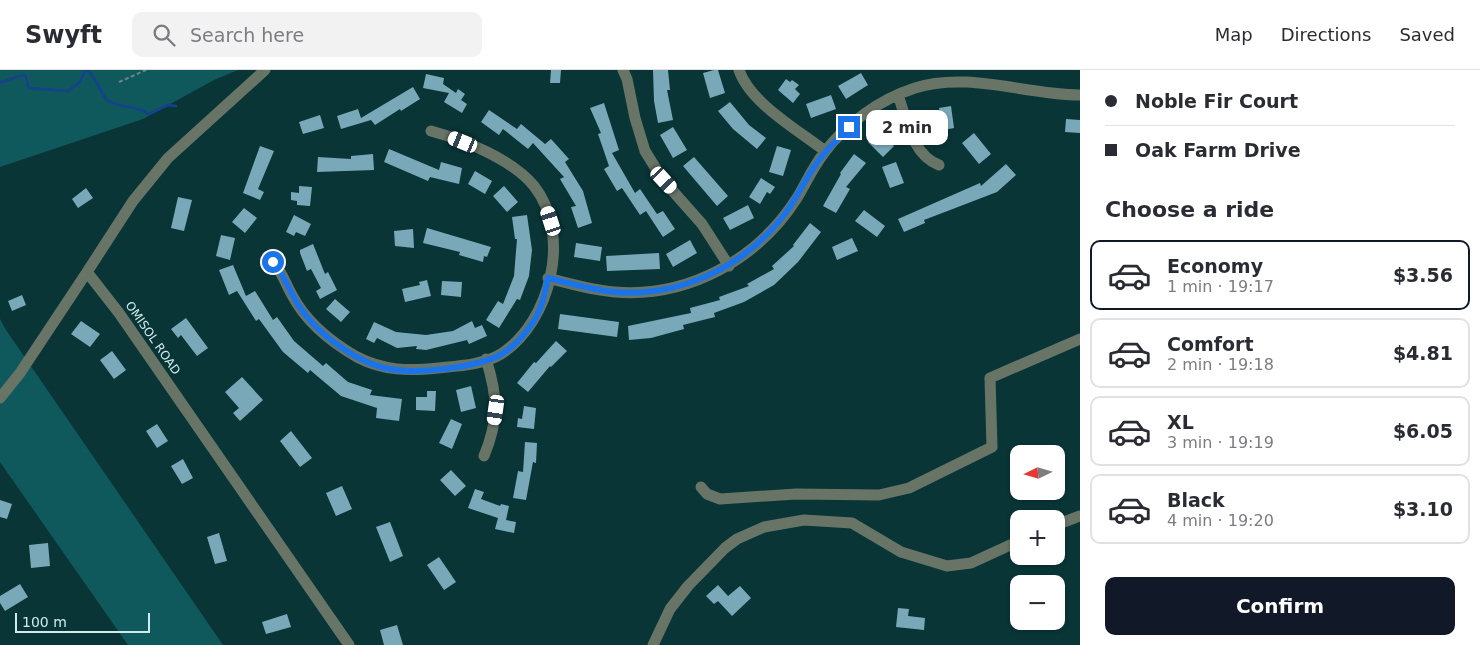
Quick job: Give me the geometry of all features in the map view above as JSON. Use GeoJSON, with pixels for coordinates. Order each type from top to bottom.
{"type":"FeatureCollection","features":[{"type":"Feature","properties":{"kind":"street"},"geometry":{"type":"LineString","coordinates":[[0,398],[20,374],[133,201],[158,169],[188,138],[265,70]]}},
{"type":"Feature","properties":{"kind":"street"},"geometry":{"type":"LineString","coordinates":[[623,70],[627,79],[635,118],[645,151],[664,180],[702,224],[729,266]]}},
{"type":"Feature","properties":{"kind":"street"},"geometry":{"type":"LineString","coordinates":[[740,70],[742,80],[753,95],[825,151]]}},
{"type":"Feature","properties":{"kind":"street"},"geometry":{"type":"LineString","coordinates":[[548,278],[591,288],[634,292],[687,284],[729,266],[756,246],[772,229],[797,197],[825,151],[859,118],[898,95],[916,88],[951,82],[1080,95]]}},
{"type":"Feature","properties":{"kind":"street"},"geometry":{"type":"LineString","coordinates":[[898,95],[919,152],[930,162],[939,166]]}},
{"type":"Feature","properties":{"kind":"street"},"geometry":{"type":"LineString","coordinates":[[268,258],[281,271],[292,296],[311,323],[339,345],[374,364],[400,370],[416,371],[458,366],[486,360],[499,355],[512,346],[534,321],[548,278],[553,251],[551,221],[546,206],[532,184],[509,164],[463,142],[431,132]]}},
{"type":"Feature","properties":{"kind":"street","name":"OMISOL ROAD"},"geometry":{"type":"LineString","coordinates":[[87,272],[119,313],[349,645]]}},
{"type":"Feature","properties":{"kind":"street"},"geometry":{"type":"LineString","coordinates":[[701,487],[707,494],[720,499],[796,494],[871,496],[909,488],[992,447],[990,378],[1080,339]]}},
{"type":"Feature","properties":{"kind":"street"},"geometry":{"type":"LineString","coordinates":[[484,456],[490,442],[496,410],[496,396],[486,360]]}},
{"type":"Feature","properties":{"kind":"street"},"geometry":{"type":"LineString","coordinates":[[1065,522],[1080,516]]}},
{"type":"Feature","properties":{"kind":"street"},"geometry":{"type":"LineString","coordinates":[[652,645],[670,608],[688,586],[725,548],[750,532],[764,527],[804,520],[852,523],[901,552],[947,566],[970,563],[1010,545]]}},
{"type":"Feature","properties":{"kind":"path"},"geometry":{"type":"LineString","coordinates":[[119,82],[146,70]]}},
{"type":"Feature","properties":{"kind":"shaded area"},"geometry":{"type":"Polygon","coordinates":[[[0,70],[238,70],[214,80],[143,119],[0,167],[0,70]]]}},
{"type":"Feature","properties":{"kind":"shaded area"},"geometry":{"type":"Polygon","coordinates":[[[0,319],[223,645],[128,645],[0,462],[0,319]]]}},
{"type":"Feature","properties":{"kind":"building"},"geometry":{"type":"Polygon","coordinates":[[[551,70],[561,70],[560,83],[550,83],[551,70]]]}},
{"type":"Feature","properties":{"kind":"building"},"geometry":{"type":"Polygon","coordinates":[[[653,70],[668,70],[670,90],[667,90],[673,120],[658,123],[654,101],[653,70]]]}},
{"type":"Feature","properties":{"kind":"building"},"geometry":{"type":"Polygon","coordinates":[[[718,70],[725,93],[710,98],[703,73],[718,70]]]}},
{"type":"Feature","properties":{"kind":"building"},"geometry":{"type":"Polygon","coordinates":[[[861,73],[868,85],[846,99],[838,86],[861,73]]]}},
{"type":"Feature","properties":{"kind":"building"},"geometry":{"type":"Polygon","coordinates":[[[426,74],[444,78],[443,84],[456,93],[458,89],[465,94],[461,100],[467,104],[462,113],[444,102],[449,93],[423,88],[426,74]]]}},
{"type":"Feature","properties":{"kind":"building"},"geometry":{"type":"Polygon","coordinates":[[[786,79],[790,82],[792,80],[799,85],[795,89],[800,94],[793,103],[778,90],[786,79]]]}},
{"type":"Feature","properties":{"kind":"building"},"geometry":{"type":"Polygon","coordinates":[[[413,87],[420,99],[401,111],[400,109],[375,125],[371,120],[341,129],[337,116],[358,109],[361,118],[413,87]]]}},
{"type":"Feature","properties":{"kind":"building"},"geometry":{"type":"Polygon","coordinates":[[[831,95],[836,109],[811,118],[806,104],[831,95]]]}},
{"type":"Feature","properties":{"kind":"building"},"geometry":{"type":"Polygon","coordinates":[[[730,102],[749,125],[766,138],[757,149],[733,129],[718,111],[730,102]]]}},
{"type":"Feature","properties":{"kind":"building"},"geometry":{"type":"Polygon","coordinates":[[[604,103],[619,150],[612,153],[635,193],[640,189],[657,214],[663,211],[675,229],[663,237],[646,211],[640,215],[622,188],[617,191],[604,169],[609,166],[598,134],[601,133],[590,108],[604,103]]]}},
{"type":"Feature","properties":{"kind":"building"},"geometry":{"type":"Polygon","coordinates":[[[951,106],[954,128],[938,131],[937,123],[941,122],[939,108],[951,106]]]}},
{"type":"Feature","properties":{"kind":"building"},"geometry":{"type":"Polygon","coordinates":[[[489,110],[517,129],[521,124],[545,144],[551,139],[569,159],[565,162],[583,191],[592,223],[578,228],[571,207],[576,206],[560,179],[564,177],[533,143],[528,149],[503,129],[499,135],[481,122],[489,110]]]}},
{"type":"Feature","properties":{"kind":"building"},"geometry":{"type":"Polygon","coordinates":[[[320,115],[324,128],[303,134],[299,122],[320,115]]]}},
{"type":"Feature","properties":{"kind":"building"},"geometry":{"type":"Polygon","coordinates":[[[1066,119],[1080,120],[1080,133],[1065,132],[1066,119]]]}},
{"type":"Feature","properties":{"kind":"building"},"geometry":{"type":"Polygon","coordinates":[[[673,127],[687,150],[673,158],[660,135],[673,127]]]}},
{"type":"Feature","properties":{"kind":"building"},"geometry":{"type":"Polygon","coordinates":[[[878,131],[894,146],[883,157],[868,142],[878,131]]]}},
{"type":"Feature","properties":{"kind":"building"},"geometry":{"type":"Polygon","coordinates":[[[974,133],[991,154],[979,164],[962,143],[974,133]]]}},
{"type":"Feature","properties":{"kind":"building"},"geometry":{"type":"Polygon","coordinates":[[[260,146],[274,151],[258,189],[264,192],[260,200],[243,193],[260,146]]]}},
{"type":"Feature","properties":{"kind":"building"},"geometry":{"type":"Polygon","coordinates":[[[777,146],[791,150],[783,176],[769,172],[777,146]]]}},
{"type":"Feature","properties":{"kind":"building"},"geometry":{"type":"Polygon","coordinates":[[[389,149],[439,170],[441,162],[462,168],[459,184],[430,177],[428,181],[384,162],[389,149]]]}},
{"type":"Feature","properties":{"kind":"building"},"geometry":{"type":"Polygon","coordinates":[[[373,154],[374,170],[317,172],[318,157],[351,159],[351,156],[373,154]]]}},
{"type":"Feature","properties":{"kind":"building"},"geometry":{"type":"Polygon","coordinates":[[[854,154],[866,163],[846,187],[850,189],[836,213],[823,206],[840,173],[854,154]]]}},
{"type":"Feature","properties":{"kind":"building"},"geometry":{"type":"Polygon","coordinates":[[[694,157],[728,196],[717,206],[683,166],[694,157]]]}},
{"type":"Feature","properties":{"kind":"building"},"geometry":{"type":"Polygon","coordinates":[[[896,162],[904,183],[890,188],[882,167],[896,162]]]}},
{"type":"Feature","properties":{"kind":"building"},"geometry":{"type":"Polygon","coordinates":[[[1006,164],[1016,175],[997,192],[924,220],[925,223],[904,232],[898,219],[980,183],[981,186],[1006,164]]]}},
{"type":"Feature","properties":{"kind":"building"},"geometry":{"type":"Polygon","coordinates":[[[475,171],[492,181],[485,194],[468,184],[475,171]]]}},
{"type":"Feature","properties":{"kind":"building"},"geometry":{"type":"Polygon","coordinates":[[[761,178],[775,187],[770,194],[767,192],[760,204],[749,197],[761,178]]]}},
{"type":"Feature","properties":{"kind":"building"},"geometry":{"type":"Polygon","coordinates":[[[299,186],[312,187],[310,206],[297,205],[297,201],[291,200],[291,192],[299,193],[299,186]]]}},
{"type":"Feature","properties":{"kind":"building"},"geometry":{"type":"Polygon","coordinates":[[[504,186],[518,202],[507,212],[493,196],[504,186]]]}},
{"type":"Feature","properties":{"kind":"building"},"geometry":{"type":"Polygon","coordinates":[[[86,188],[93,198],[78,208],[72,199],[86,188]]]}},
{"type":"Feature","properties":{"kind":"building"},"geometry":{"type":"Polygon","coordinates":[[[178,197],[192,200],[184,231],[171,228],[178,197]]]}},
{"type":"Feature","properties":{"kind":"building"},"geometry":{"type":"Polygon","coordinates":[[[748,205],[754,218],[730,230],[723,218],[748,205]]]}},
{"type":"Feature","properties":{"kind":"building"},"geometry":{"type":"Polygon","coordinates":[[[244,208],[257,218],[245,233],[232,222],[244,208]]]}},
{"type":"Feature","properties":{"kind":"building"},"geometry":{"type":"Polygon","coordinates":[[[864,210],[885,226],[877,237],[855,221],[864,210]]]}},
{"type":"Feature","properties":{"kind":"building"},"geometry":{"type":"Polygon","coordinates":[[[294,215],[311,224],[305,236],[296,232],[294,236],[286,232],[294,215]]]}},
{"type":"Feature","properties":{"kind":"building"},"geometry":{"type":"Polygon","coordinates":[[[527,215],[532,250],[529,276],[520,300],[517,299],[499,328],[486,320],[498,301],[503,304],[514,276],[517,239],[515,239],[512,217],[527,215]]]}},
{"type":"Feature","properties":{"kind":"building"},"geometry":{"type":"Polygon","coordinates":[[[810,223],[821,232],[798,262],[774,285],[744,302],[714,313],[715,317],[683,325],[684,329],[651,338],[629,340],[628,326],[691,313],[690,308],[720,300],[719,297],[749,286],[747,284],[774,269],[772,266],[794,246],[810,223]]]}},
{"type":"Feature","properties":{"kind":"building"},"geometry":{"type":"Polygon","coordinates":[[[427,228],[491,247],[487,257],[484,256],[483,262],[459,255],[460,252],[423,243],[427,228]]]}},
{"type":"Feature","properties":{"kind":"building"},"geometry":{"type":"Polygon","coordinates":[[[413,229],[414,248],[395,246],[394,231],[413,229]]]}},
{"type":"Feature","properties":{"kind":"building"},"geometry":{"type":"Polygon","coordinates":[[[221,235],[235,238],[230,260],[216,256],[221,235]]]}},
{"type":"Feature","properties":{"kind":"building"},"geometry":{"type":"Polygon","coordinates":[[[852,238],[858,251],[837,260],[832,247],[852,238]]]}},
{"type":"Feature","properties":{"kind":"building"},"geometry":{"type":"Polygon","coordinates":[[[690,240],[697,253],[673,267],[666,254],[690,240]]]}},
{"type":"Feature","properties":{"kind":"building"},"geometry":{"type":"Polygon","coordinates":[[[576,243],[602,247],[600,261],[574,257],[576,243]]]}},
{"type":"Feature","properties":{"kind":"building"},"geometry":{"type":"Polygon","coordinates":[[[313,244],[325,274],[328,272],[337,290],[320,299],[316,291],[321,288],[311,269],[307,271],[300,253],[300,250],[313,244]]]}},
{"type":"Feature","properties":{"kind":"building"},"geometry":{"type":"Polygon","coordinates":[[[659,253],[660,269],[607,271],[606,256],[659,253]]]}},
{"type":"Feature","properties":{"kind":"building"},"geometry":{"type":"Polygon","coordinates":[[[233,265],[246,296],[255,291],[273,320],[277,317],[294,341],[323,366],[326,363],[348,382],[372,390],[370,395],[402,399],[399,421],[376,418],[377,408],[341,396],[310,370],[308,373],[283,352],[259,319],[256,321],[237,291],[229,295],[219,270],[233,265]]]}},
{"type":"Feature","properties":{"kind":"building"},"geometry":{"type":"Polygon","coordinates":[[[427,280],[431,296],[405,302],[402,289],[420,285],[419,282],[427,280]]]}},
{"type":"Feature","properties":{"kind":"building"},"geometry":{"type":"Polygon","coordinates":[[[442,281],[462,282],[461,297],[441,295],[442,281]]]}},
{"type":"Feature","properties":{"kind":"building"},"geometry":{"type":"Polygon","coordinates":[[[22,295],[26,305],[12,311],[8,301],[22,295]]]}},
{"type":"Feature","properties":{"kind":"building"},"geometry":{"type":"Polygon","coordinates":[[[335,299],[350,312],[341,322],[326,309],[335,299]]]}},
{"type":"Feature","properties":{"kind":"building"},"geometry":{"type":"Polygon","coordinates":[[[560,314],[619,322],[617,337],[558,329],[560,314]]]}},
{"type":"Feature","properties":{"kind":"building"},"geometry":{"type":"Polygon","coordinates":[[[186,318],[208,348],[197,356],[181,335],[178,338],[171,329],[186,318]]]}},
{"type":"Feature","properties":{"kind":"building"},"geometry":{"type":"Polygon","coordinates":[[[81,321],[100,334],[90,347],[71,334],[81,321]]]}},
{"type":"Feature","properties":{"kind":"building"},"geometry":{"type":"Polygon","coordinates":[[[472,321],[475,328],[482,325],[487,336],[469,344],[467,340],[426,350],[416,349],[417,346],[397,348],[377,338],[374,343],[366,339],[374,322],[396,332],[426,335],[453,331],[472,321]]]}},
{"type":"Feature","properties":{"kind":"building"},"geometry":{"type":"Polygon","coordinates":[[[556,341],[567,351],[550,366],[528,392],[517,383],[534,362],[536,363],[556,341]]]}},
{"type":"Feature","properties":{"kind":"building"},"geometry":{"type":"Polygon","coordinates":[[[112,351],[126,370],[114,379],[100,360],[112,351]]]}},
{"type":"Feature","properties":{"kind":"building"},"geometry":{"type":"Polygon","coordinates":[[[242,377],[263,400],[240,421],[233,413],[239,408],[225,392],[242,377]]]}},
{"type":"Feature","properties":{"kind":"building"},"geometry":{"type":"Polygon","coordinates":[[[471,386],[476,408],[461,412],[456,390],[471,386]]]}},
{"type":"Feature","properties":{"kind":"building"},"geometry":{"type":"Polygon","coordinates":[[[427,391],[436,391],[435,411],[416,410],[416,397],[427,397],[427,391]]]}},
{"type":"Feature","properties":{"kind":"building"},"geometry":{"type":"Polygon","coordinates":[[[524,406],[536,408],[534,429],[517,427],[518,418],[522,419],[524,406]]]}},
{"type":"Feature","properties":{"kind":"building"},"geometry":{"type":"Polygon","coordinates":[[[451,419],[462,424],[452,449],[439,443],[451,419]]]}},
{"type":"Feature","properties":{"kind":"building"},"geometry":{"type":"Polygon","coordinates":[[[157,424],[168,441],[157,448],[146,431],[157,424]]]}},
{"type":"Feature","properties":{"kind":"building"},"geometry":{"type":"Polygon","coordinates":[[[291,431],[312,458],[300,467],[280,441],[291,431]]]}},
{"type":"Feature","properties":{"kind":"building"},"geometry":{"type":"Polygon","coordinates":[[[525,442],[537,443],[536,463],[533,462],[526,500],[513,498],[518,471],[523,472],[525,442]]]}},
{"type":"Feature","properties":{"kind":"building"},"geometry":{"type":"Polygon","coordinates":[[[183,459],[193,478],[182,484],[171,466],[183,459]]]}},
{"type":"Feature","properties":{"kind":"building"},"geometry":{"type":"Polygon","coordinates":[[[451,470],[466,486],[455,496],[440,480],[451,470]]]}},
{"type":"Feature","properties":{"kind":"building"},"geometry":{"type":"Polygon","coordinates":[[[342,486],[352,509],[336,516],[326,493],[342,486]]]}},
{"type":"Feature","properties":{"kind":"building"},"geometry":{"type":"Polygon","coordinates":[[[475,489],[484,492],[481,499],[500,506],[501,504],[509,506],[506,520],[516,522],[514,533],[495,529],[498,518],[468,508],[475,489]]]}},
{"type":"Feature","properties":{"kind":"building"},"geometry":{"type":"Polygon","coordinates":[[[0,500],[12,504],[7,519],[0,517],[0,500]]]}},
{"type":"Feature","properties":{"kind":"building"},"geometry":{"type":"Polygon","coordinates":[[[390,522],[403,556],[390,562],[376,527],[390,522]]]}},
{"type":"Feature","properties":{"kind":"building"},"geometry":{"type":"Polygon","coordinates":[[[219,533],[227,561],[215,564],[207,537],[219,533]]]}},
{"type":"Feature","properties":{"kind":"building"},"geometry":{"type":"Polygon","coordinates":[[[48,543],[50,566],[31,568],[29,545],[48,543]]]}},
{"type":"Feature","properties":{"kind":"building"},"geometry":{"type":"Polygon","coordinates":[[[439,557],[456,582],[444,590],[427,565],[439,557]]]}},
{"type":"Feature","properties":{"kind":"building"},"geometry":{"type":"Polygon","coordinates":[[[20,584],[28,597],[5,611],[0,603],[0,596],[20,584]]]}},
{"type":"Feature","properties":{"kind":"building"},"geometry":{"type":"Polygon","coordinates":[[[718,585],[728,596],[740,586],[751,598],[732,616],[718,601],[714,604],[706,596],[718,585]]]}},
{"type":"Feature","properties":{"kind":"building"},"geometry":{"type":"Polygon","coordinates":[[[898,608],[909,609],[908,616],[925,618],[924,630],[896,627],[898,608]]]}},
{"type":"Feature","properties":{"kind":"building"},"geometry":{"type":"Polygon","coordinates":[[[287,614],[291,627],[266,634],[262,622],[287,614]]]}},
{"type":"Feature","properties":{"kind":"building"},"geometry":{"type":"Polygon","coordinates":[[[397,625],[403,645],[384,645],[380,630],[397,625]]]}},
{"type":"Feature","properties":{"kind":"waterway"},"geometry":{"type":"LineString","coordinates":[[0,82],[25,75],[29,88],[68,91],[80,82],[85,71],[88,71],[107,100],[117,105],[139,109],[149,114],[168,105],[176,106]]}},
{"type":"Feature","properties":{"kind":"route"},"geometry":{"type":"LineString","coordinates":[[273,262],[281,271],[292,296],[311,323],[325,335],[357,356],[387,368],[416,371],[479,362],[499,355],[524,334],[538,313],[548,278],[615,292],[654,291],[687,284],[729,266],[756,246],[784,216],[825,151],[849,127]]}}]}
